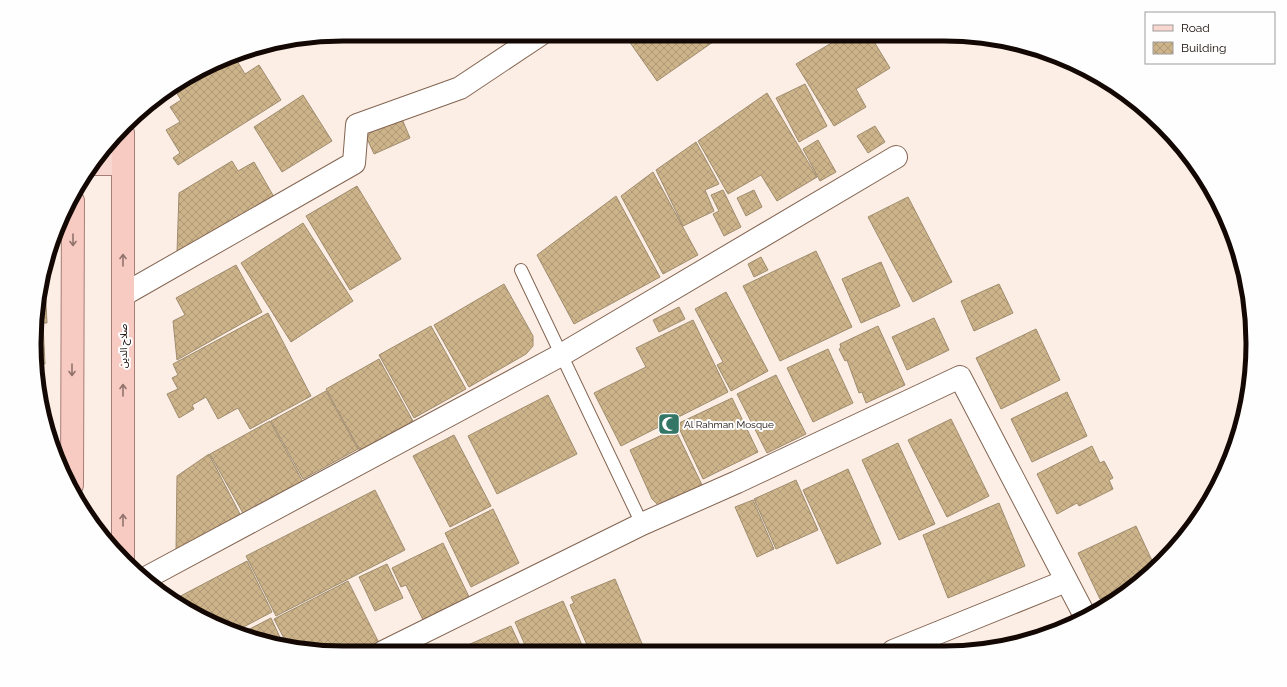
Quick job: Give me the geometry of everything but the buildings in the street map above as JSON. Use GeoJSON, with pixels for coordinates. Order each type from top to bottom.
{"type":"FeatureCollection","features":[{"type":"Feature","properties":{"kind":"highway","name":"صلاح الدين"},"geometry":{"type":"LineString","coordinates":[[123,137],[123,550]]}},
{"type":"Feature","properties":{"kind":"highway"},"geometry":{"type":"LineString","coordinates":[[72,477],[73,208]]}},
{"type":"Feature","properties":{"kind":"main road"},"geometry":{"type":"LineString","coordinates":[[100,164],[123,164]]}},
{"type":"Feature","properties":{"kind":"street"},"geometry":{"type":"LineString","coordinates":[[123,295],[354,163],[357,125],[460,88],[530,41]]}},
{"type":"Feature","properties":{"kind":"street"},"geometry":{"type":"LineString","coordinates":[[150,576],[561,355],[896,157]]}},
{"type":"Feature","properties":{"kind":"street"},"geometry":{"type":"LineString","coordinates":[[414,645],[642,524],[738,482],[960,378],[1083,612]]}},
{"type":"Feature","properties":{"kind":"street"},"geometry":{"type":"LineString","coordinates":[[905,646],[1066,581]]}},
{"type":"Feature","properties":{"kind":"lane"},"geometry":{"type":"LineString","coordinates":[[521,270],[642,524]]}},
{"type":"Feature","properties":{"kind":"place","name":"Al Rahman Mosque"},"geometry":{"type":"Point","coordinates":[669,424]}}]}
